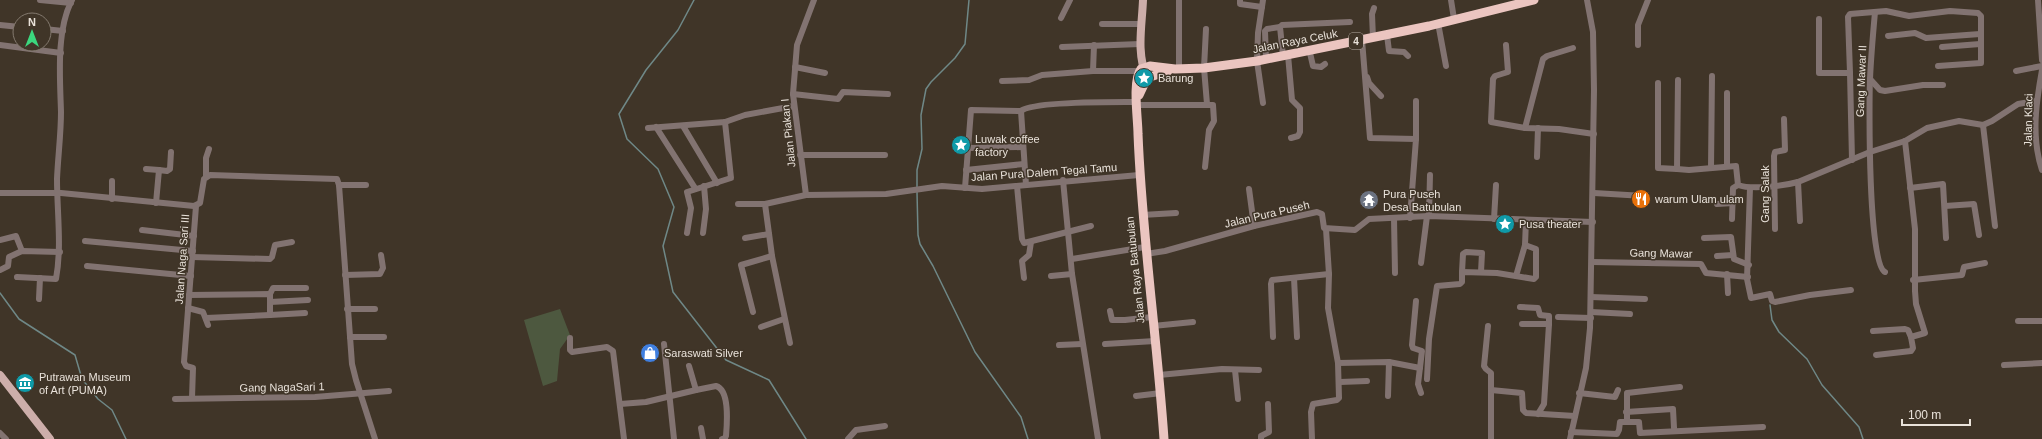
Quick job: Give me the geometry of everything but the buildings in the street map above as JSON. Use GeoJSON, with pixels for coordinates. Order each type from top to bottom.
{"type":"FeatureCollection","features":[{"type":"Feature","properties":{"kind":"highway","name":"Jalan Raya Celuk"},"geometry":{"type":"LineString","coordinates":[[1141,69],[1204,68],[1261,60],[1387,35],[1534,0]]}},
{"type":"Feature","properties":{"kind":"highway","name":"Jalan Raya Batubulan"},"geometry":{"type":"LineString","coordinates":[[1141,69],[1137,102],[1139,175],[1145,251],[1161,393],[1164,439]]}},
{"type":"Feature","properties":{"kind":"highway","name":"Jalan Raya Celuk"},"geometry":{"type":"LineString","coordinates":[[1148,78],[1177,69]]}},
{"type":"Feature","properties":{"kind":"highway"},"geometry":{"type":"LineString","coordinates":[[1137,102],[1148,78]]}},
{"type":"Feature","properties":{"kind":"main road"},"geometry":{"type":"LineString","coordinates":[[1143,0],[1140,44],[1141,69],[1148,78]]}},
{"type":"Feature","properties":{"kind":"main road"},"geometry":{"type":"LineString","coordinates":[[0,376],[50,439]]}},
{"type":"Feature","properties":{"kind":"street"},"geometry":{"type":"LineString","coordinates":[[17,276],[56,279],[60,252],[58,193],[61,53],[63,31],[71,2],[40,0]]}},
{"type":"Feature","properties":{"kind":"street","name":"Jalan Piakan I"},"geometry":{"type":"LineString","coordinates":[[806,195],[793,94],[797,45],[814,0]]}},
{"type":"Feature","properties":{"kind":"street"},"geometry":{"type":"LineString","coordinates":[[1061,18],[1070,0]]}},
{"type":"Feature","properties":{"kind":"street"},"geometry":{"type":"LineString","coordinates":[[1177,69],[1179,0]]}},
{"type":"Feature","properties":{"kind":"street"},"geometry":{"type":"LineString","coordinates":[[1240,0],[1240,4],[1262,7]]}},
{"type":"Feature","properties":{"kind":"street"},"geometry":{"type":"LineString","coordinates":[[1263,0],[1258,33],[1263,103]]}},
{"type":"Feature","properties":{"kind":"street"},"geometry":{"type":"LineString","coordinates":[[1451,0],[1454,19]]}},
{"type":"Feature","properties":{"kind":"street"},"geometry":{"type":"LineString","coordinates":[[1586,0],[1593,32],[1594,193],[1591,315],[1587,358],[1571,436],[1617,434],[1620,422],[1627,421],[1639,422],[1640,433],[1763,427]]}},
{"type":"Feature","properties":{"kind":"street"},"geometry":{"type":"LineString","coordinates":[[1638,45],[1638,25],[1648,0]]}},
{"type":"Feature","properties":{"kind":"street"},"geometry":{"type":"LineString","coordinates":[[2038,0],[2042,60]]}},
{"type":"Feature","properties":{"kind":"street"},"geometry":{"type":"LineString","coordinates":[[1374,8],[1367,39],[1368,78],[1381,96]]}},
{"type":"Feature","properties":{"kind":"street"},"geometry":{"type":"LineString","coordinates":[[1852,160],[1849,15],[1852,13],[1890,12],[1909,16],[1950,11],[1976,12],[1981,16],[1980,64],[1938,66]]}},
{"type":"Feature","properties":{"kind":"street","name":"Gang Mawar II"},"geometry":{"type":"LineString","coordinates":[[1875,12],[1870,79],[1870,152],[1874,237],[1879,265],[1881,270],[1885,272]]}},
{"type":"Feature","properties":{"kind":"street"},"geometry":{"type":"LineString","coordinates":[[1819,19],[1819,73],[1850,73]]}},
{"type":"Feature","properties":{"kind":"street"},"geometry":{"type":"LineString","coordinates":[[1261,60],[1265,31],[1267,29],[1280,27],[1282,25],[1350,22]]}},
{"type":"Feature","properties":{"kind":"street"},"geometry":{"type":"LineString","coordinates":[[1438,23],[1446,66]]}},
{"type":"Feature","properties":{"kind":"street"},"geometry":{"type":"LineString","coordinates":[[1102,24],[1142,24]]}},
{"type":"Feature","properties":{"kind":"street"},"geometry":{"type":"LineString","coordinates":[[0,25],[12,26]]}},
{"type":"Feature","properties":{"kind":"street"},"geometry":{"type":"LineString","coordinates":[[1280,27],[1292,100],[1300,108],[1300,132],[1298,136],[1291,138]]}},
{"type":"Feature","properties":{"kind":"street"},"geometry":{"type":"LineString","coordinates":[[1206,29],[1204,68],[1207,104]]}},
{"type":"Feature","properties":{"kind":"street"},"geometry":{"type":"LineString","coordinates":[[52,30],[63,31]]}},
{"type":"Feature","properties":{"kind":"street"},"geometry":{"type":"LineString","coordinates":[[1888,36],[1914,33],[1926,38],[1980,34]]}},
{"type":"Feature","properties":{"kind":"street"},"geometry":{"type":"LineString","coordinates":[[1387,35],[1389,51],[1404,52],[1408,56]]}},
{"type":"Feature","properties":{"kind":"street"},"geometry":{"type":"LineString","coordinates":[[1367,39],[1370,138],[1416,139]]}},
{"type":"Feature","properties":{"kind":"street"},"geometry":{"type":"LineString","coordinates":[[1062,47],[1140,44]]}},
{"type":"Feature","properties":{"kind":"street"},"geometry":{"type":"LineString","coordinates":[[1506,44],[1508,72],[1494,78],[1490,120],[1494,123],[1525,128],[1559,129],[1594,134]]}},
{"type":"Feature","properties":{"kind":"street"},"geometry":{"type":"LineString","coordinates":[[1942,46],[1980,44]]}},
{"type":"Feature","properties":{"kind":"street"},"geometry":{"type":"LineString","coordinates":[[0,45],[61,53]]}},
{"type":"Feature","properties":{"kind":"street"},"geometry":{"type":"LineString","coordinates":[[1093,71],[1094,45]]}},
{"type":"Feature","properties":{"kind":"street"},"geometry":{"type":"LineString","coordinates":[[1525,128],[1543,59],[1556,52],[1572,48]]}},
{"type":"Feature","properties":{"kind":"street"},"geometry":{"type":"LineString","coordinates":[[1310,54],[1313,66],[1321,66],[1325,64]]}},
{"type":"Feature","properties":{"kind":"street"},"geometry":{"type":"LineString","coordinates":[[2016,71],[2042,66]]}},
{"type":"Feature","properties":{"kind":"street"},"geometry":{"type":"LineString","coordinates":[[795,67],[825,73]]}},
{"type":"Feature","properties":{"kind":"street"},"geometry":{"type":"LineString","coordinates":[[1002,81],[1029,80],[1042,75],[1141,69]]}},
{"type":"Feature","properties":{"kind":"street","name":"Jalan Klaci"},"geometry":{"type":"LineString","coordinates":[[2042,70],[2038,104],[2039,149],[2042,170]]}},
{"type":"Feature","properties":{"kind":"street"},"geometry":{"type":"LineString","coordinates":[[1711,168],[1712,76]]}},
{"type":"Feature","properties":{"kind":"street"},"geometry":{"type":"LineString","coordinates":[[1870,79],[1880,90],[1885,91],[1928,84],[1943,85]]}},
{"type":"Feature","properties":{"kind":"street"},"geometry":{"type":"LineString","coordinates":[[1677,168],[1678,80]]}},
{"type":"Feature","properties":{"kind":"street"},"geometry":{"type":"LineString","coordinates":[[1658,84],[1658,168],[1677,168],[1689,170],[1727,166],[1737,167],[1738,185]]}},
{"type":"Feature","properties":{"kind":"street"},"geometry":{"type":"LineString","coordinates":[[793,94],[838,99],[843,92],[888,94]]}},
{"type":"Feature","properties":{"kind":"street"},"geometry":{"type":"LineString","coordinates":[[1727,93],[1727,166]]}},
{"type":"Feature","properties":{"kind":"street"},"geometry":{"type":"LineString","coordinates":[[1410,218],[1416,139],[1416,101]]}},
{"type":"Feature","properties":{"kind":"street"},"geometry":{"type":"LineString","coordinates":[[965,188],[971,110],[1021,111],[1027,108],[1063,104],[1137,102],[1213,105],[1214,118],[1209,130],[1205,167]]}},
{"type":"Feature","properties":{"kind":"street"},"geometry":{"type":"LineString","coordinates":[[1732,219],[1733,188],[1738,185],[1750,188],[1776,187],[1798,182],[1870,152],[1905,141],[1927,128],[1959,121],[1983,125],[2018,104],[2038,104]]}},
{"type":"Feature","properties":{"kind":"street"},"geometry":{"type":"LineString","coordinates":[[648,128],[725,122],[745,115],[794,106]]}},
{"type":"Feature","properties":{"kind":"street"},"geometry":{"type":"LineString","coordinates":[[1021,111],[1026,185]]}},
{"type":"Feature","properties":{"kind":"street","name":"Gang Salak"},"geometry":{"type":"LineString","coordinates":[[1775,229],[1776,187],[1774,156],[1775,152],[1785,150],[1784,119]]}},
{"type":"Feature","properties":{"kind":"street"},"geometry":{"type":"LineString","coordinates":[[687,233],[691,208],[686,194],[695,188],[730,180],[732,177],[725,122]]}},
{"type":"Feature","properties":{"kind":"street"},"geometry":{"type":"LineString","coordinates":[[1983,125],[1995,226]]}},
{"type":"Feature","properties":{"kind":"street"},"geometry":{"type":"LineString","coordinates":[[683,126],[717,183]]}},
{"type":"Feature","properties":{"kind":"street"},"geometry":{"type":"LineString","coordinates":[[656,127],[695,188]]}},
{"type":"Feature","properties":{"kind":"street"},"geometry":{"type":"LineString","coordinates":[[1537,157],[1538,128]]}},
{"type":"Feature","properties":{"kind":"street"},"geometry":{"type":"LineString","coordinates":[[1905,141],[1916,234],[1913,280],[1916,304],[1926,332],[1924,335],[1911,337]]}},
{"type":"Feature","properties":{"kind":"street"},"geometry":{"type":"LineString","coordinates":[[968,148],[1023,148]]}},
{"type":"Feature","properties":{"kind":"street","name":"Jalan Naga Sari III"},"geometry":{"type":"LineString","coordinates":[[192,398],[193,368],[186,366],[184,362],[196,206],[200,203],[206,177],[206,158],[209,149]]}},
{"type":"Feature","properties":{"kind":"street"},"geometry":{"type":"LineString","coordinates":[[146,169],[166,171],[170,169],[171,152]]}},
{"type":"Feature","properties":{"kind":"street"},"geometry":{"type":"LineString","coordinates":[[800,155],[885,155]]}},
{"type":"Feature","properties":{"kind":"street"},"geometry":{"type":"LineString","coordinates":[[966,170],[1024,164]]}},
{"type":"Feature","properties":{"kind":"street"},"geometry":{"type":"LineString","coordinates":[[156,203],[159,170]]}},
{"type":"Feature","properties":{"kind":"street"},"geometry":{"type":"LineString","coordinates":[[206,177],[214,174],[331,178],[338,180],[344,275],[353,371],[375,439]]}},
{"type":"Feature","properties":{"kind":"street","name":"Jalan Pura Dalem Tegal Tamu"},"geometry":{"type":"LineString","coordinates":[[738,204],[765,204],[806,195],[886,194],[942,186],[982,189],[1063,180],[1139,175]]}},
{"type":"Feature","properties":{"kind":"street"},"geometry":{"type":"LineString","coordinates":[[1420,263],[1428,216],[1430,175]]}},
{"type":"Feature","properties":{"kind":"street"},"geometry":{"type":"LineString","coordinates":[[1063,180],[1072,259],[1072,274],[1098,439]]}},
{"type":"Feature","properties":{"kind":"street"},"geometry":{"type":"LineString","coordinates":[[112,181],[112,199]]}},
{"type":"Feature","properties":{"kind":"street"},"geometry":{"type":"LineString","coordinates":[[1798,182],[1800,221]]}},
{"type":"Feature","properties":{"kind":"street"},"geometry":{"type":"LineString","coordinates":[[1910,188],[1941,183],[1944,186],[1946,238]]}},
{"type":"Feature","properties":{"kind":"street"},"geometry":{"type":"LineString","coordinates":[[339,185],[366,185]]}},
{"type":"Feature","properties":{"kind":"street"},"geometry":{"type":"LineString","coordinates":[[1494,219],[1496,185]]}},
{"type":"Feature","properties":{"kind":"street"},"geometry":{"type":"LineString","coordinates":[[703,233],[706,209],[704,186]]}},
{"type":"Feature","properties":{"kind":"street"},"geometry":{"type":"LineString","coordinates":[[1017,186],[1022,240],[1026,243],[1091,226]]}},
{"type":"Feature","properties":{"kind":"street"},"geometry":{"type":"LineString","coordinates":[[1750,188],[1748,192],[1748,276],[1751,298],[1770,294],[1774,302],[1810,295],[1851,290]]}},
{"type":"Feature","properties":{"kind":"street"},"geometry":{"type":"LineString","coordinates":[[1250,189],[1254,226]]}},
{"type":"Feature","properties":{"kind":"street"},"geometry":{"type":"LineString","coordinates":[[3,193],[58,193],[196,206]]}},
{"type":"Feature","properties":{"kind":"street"},"geometry":{"type":"LineString","coordinates":[[1594,193],[1644,196]]}},
{"type":"Feature","properties":{"kind":"street"},"geometry":{"type":"LineString","coordinates":[[1717,204],[1733,203]]}},
{"type":"Feature","properties":{"kind":"street"},"geometry":{"type":"LineString","coordinates":[[765,204],[772,256],[790,343]]}},
{"type":"Feature","properties":{"kind":"street"},"geometry":{"type":"LineString","coordinates":[[1945,206],[1974,204],[1979,235]]}},
{"type":"Feature","properties":{"kind":"street","name":"Jalan Pura Puseh"},"geometry":{"type":"LineString","coordinates":[[1072,259],[1145,251],[1165,251],[1254,226],[1317,212],[1322,214],[1323,226],[1326,229]]}},
{"type":"Feature","properties":{"kind":"street"},"geometry":{"type":"LineString","coordinates":[[1142,215],[1176,213]]}},
{"type":"Feature","properties":{"kind":"street"},"geometry":{"type":"LineString","coordinates":[[1312,439],[1312,406],[1316,402],[1338,399],[1340,382],[1328,308],[1329,274],[1326,229],[1355,230],[1369,219],[1428,216],[1593,222]]}},
{"type":"Feature","properties":{"kind":"street"},"geometry":{"type":"LineString","coordinates":[[1394,218],[1395,272]]}},
{"type":"Feature","properties":{"kind":"street"},"geometry":{"type":"LineString","coordinates":[[1516,276],[1525,245],[1526,220]]}},
{"type":"Feature","properties":{"kind":"street"},"geometry":{"type":"LineString","coordinates":[[142,230],[194,236]]}},
{"type":"Feature","properties":{"kind":"street"},"geometry":{"type":"LineString","coordinates":[[745,238],[769,234]]}},
{"type":"Feature","properties":{"kind":"street"},"geometry":{"type":"LineString","coordinates":[[0,240],[16,237],[22,251]]}},
{"type":"Feature","properties":{"kind":"street"},"geometry":{"type":"LineString","coordinates":[[1704,238],[1731,237],[1732,255],[1736,261],[1748,265]]}},
{"type":"Feature","properties":{"kind":"street"},"geometry":{"type":"LineString","coordinates":[[85,241],[193,254],[270,259],[276,245],[292,242]]}},
{"type":"Feature","properties":{"kind":"street"},"geometry":{"type":"LineString","coordinates":[[1024,278],[1022,261],[1029,255],[1031,242]]}},
{"type":"Feature","properties":{"kind":"street"},"geometry":{"type":"LineString","coordinates":[[1462,272],[1481,272],[1532,279],[1536,277],[1536,249],[1525,245]]}},
{"type":"Feature","properties":{"kind":"street"},"geometry":{"type":"LineString","coordinates":[[0,270],[8,266],[9,257],[22,251],[60,252]]}},
{"type":"Feature","properties":{"kind":"street"},"geometry":{"type":"LineString","coordinates":[[1427,379],[1429,339],[1435,288],[1440,284],[1461,284],[1463,254],[1466,252],[1482,253],[1481,272]]}},
{"type":"Feature","properties":{"kind":"street"},"geometry":{"type":"LineString","coordinates":[[344,275],[380,274],[383,268],[382,255]]}},
{"type":"Feature","properties":{"kind":"street"},"geometry":{"type":"LineString","coordinates":[[1717,256],[1732,255]]}},
{"type":"Feature","properties":{"kind":"street"},"geometry":{"type":"LineString","coordinates":[[753,312],[741,265],[772,256]]}},
{"type":"Feature","properties":{"kind":"street","name":"Gang Mawar"},"geometry":{"type":"LineString","coordinates":[[1592,262],[1701,264],[1706,273],[1748,276]]}},
{"type":"Feature","properties":{"kind":"street"},"geometry":{"type":"LineString","coordinates":[[1913,280],[1962,275],[1964,267],[1985,263]]}},
{"type":"Feature","properties":{"kind":"street"},"geometry":{"type":"LineString","coordinates":[[87,266],[191,276]]}},
{"type":"Feature","properties":{"kind":"street"},"geometry":{"type":"LineString","coordinates":[[1051,276],[1072,274]]}},
{"type":"Feature","properties":{"kind":"street"},"geometry":{"type":"LineString","coordinates":[[1273,337],[1271,282],[1274,279],[1329,274]]}},
{"type":"Feature","properties":{"kind":"street"},"geometry":{"type":"LineString","coordinates":[[1728,274],[1728,293]]}},
{"type":"Feature","properties":{"kind":"street"},"geometry":{"type":"LineString","coordinates":[[39,299],[40,278]]}},
{"type":"Feature","properties":{"kind":"street"},"geometry":{"type":"LineString","coordinates":[[1294,278],[1297,337]]}},
{"type":"Feature","properties":{"kind":"street"},"geometry":{"type":"LineString","coordinates":[[270,315],[270,294],[273,288],[306,288]]}},
{"type":"Feature","properties":{"kind":"street"},"geometry":{"type":"LineString","coordinates":[[189,295],[270,294]]}},
{"type":"Feature","properties":{"kind":"street"},"geometry":{"type":"LineString","coordinates":[[1591,297],[1646,299]]}},
{"type":"Feature","properties":{"kind":"street"},"geometry":{"type":"LineString","coordinates":[[270,302],[308,300]]}},
{"type":"Feature","properties":{"kind":"street"},"geometry":{"type":"LineString","coordinates":[[1416,302],[1412,345],[1413,348],[1422,350],[1418,384],[1420,393]]}},
{"type":"Feature","properties":{"kind":"street"},"geometry":{"type":"LineString","coordinates":[[1520,307],[1538,308],[1540,315],[1549,316],[1544,404],[1538,414]]}},
{"type":"Feature","properties":{"kind":"street"},"geometry":{"type":"LineString","coordinates":[[347,309],[375,309]]}},
{"type":"Feature","properties":{"kind":"street"},"geometry":{"type":"LineString","coordinates":[[188,311],[203,312],[208,325]]}},
{"type":"Feature","properties":{"kind":"street"},"geometry":{"type":"LineString","coordinates":[[1110,311],[1112,320],[1193,322]]}},
{"type":"Feature","properties":{"kind":"street"},"geometry":{"type":"LineString","coordinates":[[206,318],[305,313]]}},
{"type":"Feature","properties":{"kind":"street"},"geometry":{"type":"LineString","coordinates":[[1558,317],[1630,314]]}},
{"type":"Feature","properties":{"kind":"street"},"geometry":{"type":"LineString","coordinates":[[761,327],[784,319]]}},
{"type":"Feature","properties":{"kind":"street"},"geometry":{"type":"LineString","coordinates":[[2018,321],[2042,321]]}},
{"type":"Feature","properties":{"kind":"street"},"geometry":{"type":"LineString","coordinates":[[1522,324],[1549,324]]}},
{"type":"Feature","properties":{"kind":"street"},"geometry":{"type":"LineString","coordinates":[[1488,326],[1484,366],[1491,372],[1491,439]]}},
{"type":"Feature","properties":{"kind":"street"},"geometry":{"type":"LineString","coordinates":[[1873,331],[1907,329],[1911,337],[1913,348],[1911,351],[1876,355]]}},
{"type":"Feature","properties":{"kind":"street"},"geometry":{"type":"LineString","coordinates":[[350,337],[384,337]]}},
{"type":"Feature","properties":{"kind":"street"},"geometry":{"type":"LineString","coordinates":[[570,338],[570,350],[572,352],[607,347],[612,349],[624,439]]}},
{"type":"Feature","properties":{"kind":"street"},"geometry":{"type":"LineString","coordinates":[[1105,344],[1155,341]]}},
{"type":"Feature","properties":{"kind":"street"},"geometry":{"type":"LineString","coordinates":[[664,344],[674,439]]}},
{"type":"Feature","properties":{"kind":"street"},"geometry":{"type":"LineString","coordinates":[[1059,346],[1082,344]]}},
{"type":"Feature","properties":{"kind":"street"},"geometry":{"type":"LineString","coordinates":[[1338,363],[1389,362],[1420,368]]}},
{"type":"Feature","properties":{"kind":"street"},"geometry":{"type":"LineString","coordinates":[[1388,396],[1389,362]]}},
{"type":"Feature","properties":{"kind":"street"},"geometry":{"type":"LineString","coordinates":[[2004,365],[2042,363]]}},
{"type":"Feature","properties":{"kind":"street"},"geometry":{"type":"LineString","coordinates":[[689,366],[696,390]]}},
{"type":"Feature","properties":{"kind":"street"},"geometry":{"type":"LineString","coordinates":[[1159,375],[1204,370],[1259,370]]}},
{"type":"Feature","properties":{"kind":"street"},"geometry":{"type":"LineString","coordinates":[[1235,370],[1238,399]]}},
{"type":"Feature","properties":{"kind":"street"},"geometry":{"type":"LineString","coordinates":[[1340,382],[1367,381]]}},
{"type":"Feature","properties":{"kind":"street"},"geometry":{"type":"LineString","coordinates":[[620,404],[670,397],[716,386],[721,390],[726,406],[726,436],[722,439]]}},
{"type":"Feature","properties":{"kind":"street"},"geometry":{"type":"LineString","coordinates":[[1627,421],[1625,394],[1628,392],[1680,387]]}},
{"type":"Feature","properties":{"kind":"street"},"geometry":{"type":"LineString","coordinates":[[1491,390],[1522,393],[1524,412],[1575,416]]}},
{"type":"Feature","properties":{"kind":"street"},"geometry":{"type":"LineString","coordinates":[[1579,393],[1615,397],[1618,390]]}},
{"type":"Feature","properties":{"kind":"street","name":"Gang NagaSari 1"},"geometry":{"type":"LineString","coordinates":[[175,399],[315,397],[389,391]]}},
{"type":"Feature","properties":{"kind":"street"},"geometry":{"type":"LineString","coordinates":[[1136,396],[1161,393]]}},
{"type":"Feature","properties":{"kind":"street"},"geometry":{"type":"LineString","coordinates":[[1261,439],[1261,436],[1269,432],[1268,404]]}},
{"type":"Feature","properties":{"kind":"street"},"geometry":{"type":"LineString","coordinates":[[1626,412],[1673,409],[1674,428]]}},
{"type":"Feature","properties":{"kind":"street"},"geometry":{"type":"LineString","coordinates":[[848,439],[856,430],[885,426]]}},
{"type":"Feature","properties":{"kind":"street"},"geometry":{"type":"LineString","coordinates":[[701,428],[703,439]]}},
{"type":"Feature","properties":{"kind":"street"},"geometry":{"type":"LineString","coordinates":[[0,433],[6,439]]}},
{"type":"Feature","properties":{"kind":"green space"},"geometry":{"type":"Polygon","coordinates":[[[560,309],[570,335],[560,349],[557,381],[543,386],[524,320],[560,309]]]}},
{"type":"Feature","properties":{"kind":"waterway"},"geometry":{"type":"LineString","coordinates":[[694,0],[678,30],[646,70],[619,114],[627,139],[658,169],[674,207],[663,246],[673,292],[726,360],[769,380],[806,439]]}},
{"type":"Feature","properties":{"kind":"waterway"},"geometry":{"type":"LineString","coordinates":[[917,188],[917,170],[922,149],[921,115],[926,89],[955,58],[965,44],[969,0]]}},
{"type":"Feature","properties":{"kind":"waterway"},"geometry":{"type":"LineString","coordinates":[[917,192],[918,235],[920,244],[933,266],[975,352],[1021,417],[1028,439]]}},
{"type":"Feature","properties":{"kind":"waterway"},"geometry":{"type":"LineString","coordinates":[[0,293],[19,319],[75,355],[82,379],[98,399],[112,410],[126,439]]}},
{"type":"Feature","properties":{"kind":"waterway"},"geometry":{"type":"LineString","coordinates":[[1770,305],[1772,320],[1779,332],[1807,359],[1822,385],[1859,427],[1863,439]]}},
{"type":"Feature","properties":{"kind":"place","name":"Barung"},"geometry":{"type":"Point","coordinates":[1144,78]}},
{"type":"Feature","properties":{"kind":"place","name":"Luwak coffee factory"},"geometry":{"type":"Point","coordinates":[961,145]}},
{"type":"Feature","properties":{"kind":"place","name":"warum Ulam ulam"},"geometry":{"type":"Point","coordinates":[1641,199]}},
{"type":"Feature","properties":{"kind":"place","name":"Pura Puseh Desa Batubulan"},"geometry":{"type":"Point","coordinates":[1369,200]}},
{"type":"Feature","properties":{"kind":"place","name":"Pusa theater"},"geometry":{"type":"Point","coordinates":[1505,224]}},
{"type":"Feature","properties":{"kind":"place","name":"Saraswati Silver"},"geometry":{"type":"Point","coordinates":[650,353]}},
{"type":"Feature","properties":{"kind":"place","name":"Putrawan Museum of Art (PUMA)"},"geometry":{"type":"Point","coordinates":[25,383]}}]}
